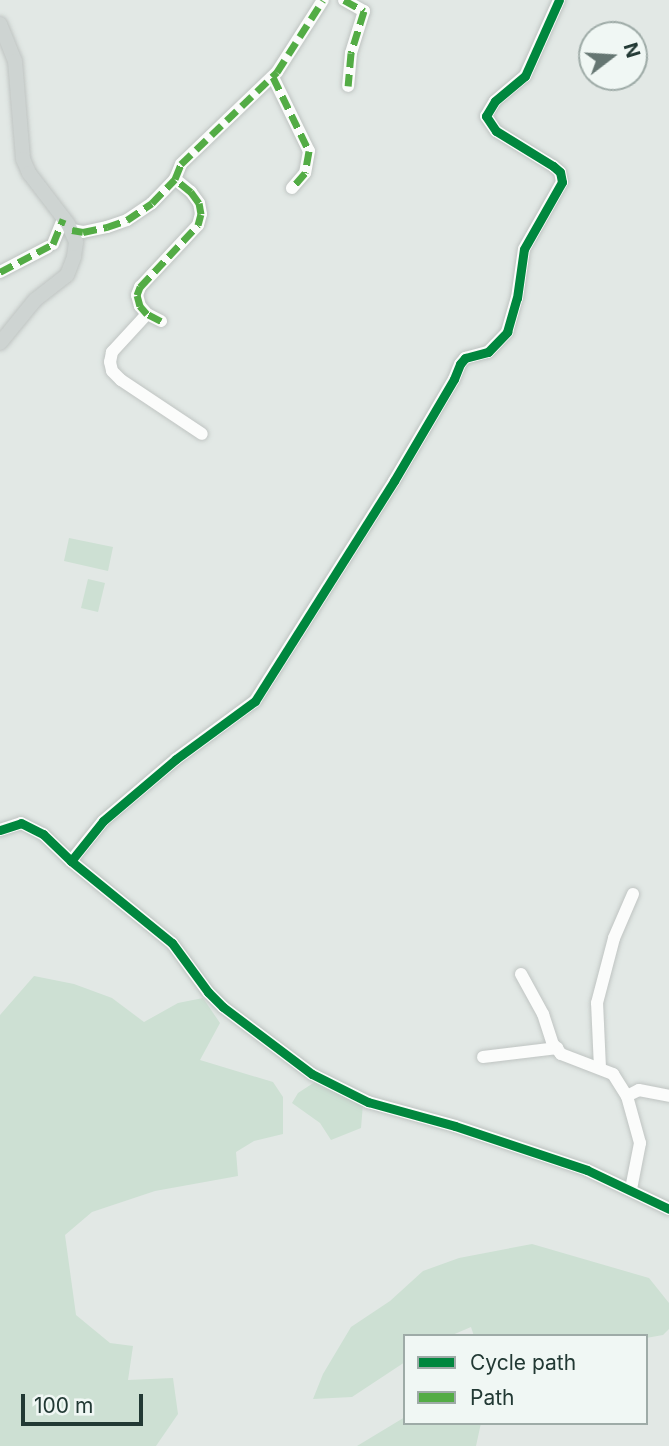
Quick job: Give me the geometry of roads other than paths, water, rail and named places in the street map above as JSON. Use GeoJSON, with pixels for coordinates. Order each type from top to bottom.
{"type":"FeatureCollection","features":[{"type":"Feature","properties":{"kind":"main road"},"geometry":{"type":"LineString","coordinates":[[0,343],[35,300],[67,275],[76,242],[68,225],[29,173],[23,159],[19,84],[15,61],[1,29]]}},
{"type":"Feature","properties":{"kind":"street"},"geometry":{"type":"LineString","coordinates":[[0,272],[51,245],[68,225],[83,232],[127,220],[152,203],[175,179],[181,164],[273,76],[323,0]]}},
{"type":"Feature","properties":{"kind":"street"},"geometry":{"type":"LineString","coordinates":[[344,0],[364,11],[351,53],[348,86]]}},
{"type":"Feature","properties":{"kind":"street"},"geometry":{"type":"LineString","coordinates":[[71,861],[103,821],[176,759],[256,701],[394,481],[454,379],[460,364],[465,358],[488,352],[507,332],[517,298],[524,249],[562,182],[560,172],[553,166],[496,131],[485,116],[495,101],[525,76],[559,0]]}},
{"type":"Feature","properties":{"kind":"street"},"geometry":{"type":"LineString","coordinates":[[273,76],[309,151],[305,173],[292,188]]}},
{"type":"Feature","properties":{"kind":"street"},"geometry":{"type":"LineString","coordinates":[[161,321],[147,314],[137,295],[140,287],[198,225],[201,214],[199,203],[191,192],[175,179]]}},
{"type":"Feature","properties":{"kind":"street"},"geometry":{"type":"LineString","coordinates":[[147,314],[112,352],[112,371],[121,380],[202,434]]}},
{"type":"Feature","properties":{"kind":"street"},"geometry":{"type":"LineString","coordinates":[[0,830],[11,824],[27,824],[43,834],[71,861],[173,943],[208,992],[223,1007],[313,1074],[368,1102],[538,1152],[631,1189],[669,1209]]}},
{"type":"Feature","properties":{"kind":"street"},"geometry":{"type":"LineString","coordinates":[[600,1068],[597,1003],[614,939],[633,894]]}},
{"type":"Feature","properties":{"kind":"street"},"geometry":{"type":"LineString","coordinates":[[520,974],[543,1014],[561,1054],[600,1068],[619,1080],[627,1096],[640,1143],[631,1189]]}},
{"type":"Feature","properties":{"kind":"street"},"geometry":{"type":"LineString","coordinates":[[483,1057],[557,1048]]}},
{"type":"Feature","properties":{"kind":"street"},"geometry":{"type":"LineString","coordinates":[[627,1096],[639,1090],[669,1096]]}}]}
